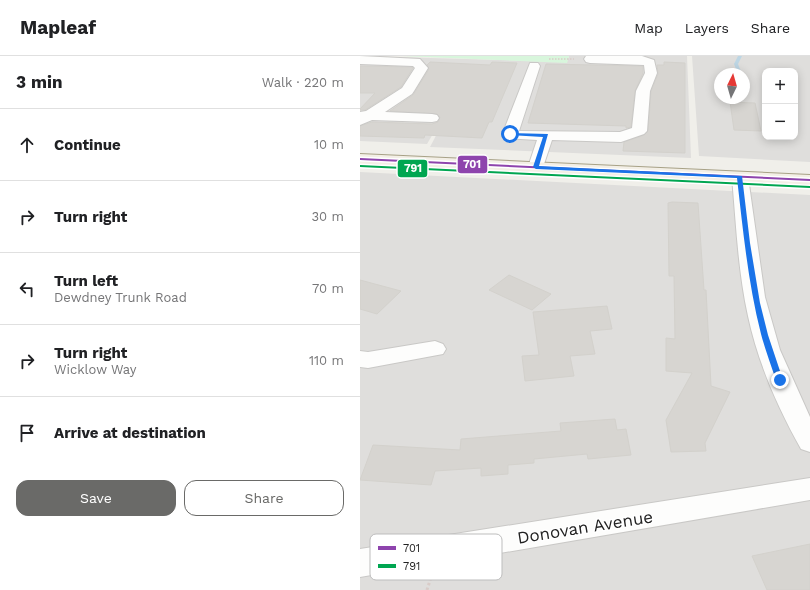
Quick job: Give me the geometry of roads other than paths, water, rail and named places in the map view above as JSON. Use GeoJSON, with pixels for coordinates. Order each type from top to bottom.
{"type":"FeatureCollection","features":[{"type":"Feature","properties":{"kind":"main road"},"geometry":{"type":"LineString","coordinates":[[360,159],[810,180]]}},
{"type":"Feature","properties":{"kind":"street"},"geometry":{"type":"LineString","coordinates":[[539,63],[510,134],[621,137],[639,131],[643,90],[651,73],[650,63],[642,60],[590,59]]}},
{"type":"Feature","properties":{"kind":"street"},"geometry":{"type":"LineString","coordinates":[[360,60],[416,62],[422,68],[407,91],[363,117]]}},
{"type":"Feature","properties":{"kind":"street"},"geometry":{"type":"LineString","coordinates":[[363,117],[432,118]]}},
{"type":"Feature","properties":{"kind":"street"},"geometry":{"type":"LineString","coordinates":[[536,167],[546,135]]}},
{"type":"Feature","properties":{"kind":"street"},"geometry":{"type":"LineString","coordinates":[[740,177],[747,243],[764,335],[780,380],[810,442]]}},
{"type":"Feature","properties":{"kind":"street"},"geometry":{"type":"LineString","coordinates":[[360,359],[368,360],[435,349]]}},
{"type":"Feature","properties":{"kind":"street","name":"Donovan Avenue"},"geometry":{"type":"LineString","coordinates":[[502,540],[810,490]]}},
{"type":"Feature","properties":{"kind":"street","name":"Donovan Avenue"},"geometry":{"type":"LineString","coordinates":[[360,563],[370,561]]}},
{"type":"Feature","properties":{"kind":"waterway"},"geometry":{"type":"LineString","coordinates":[[738,68],[736,64],[740,56]]}}]}
